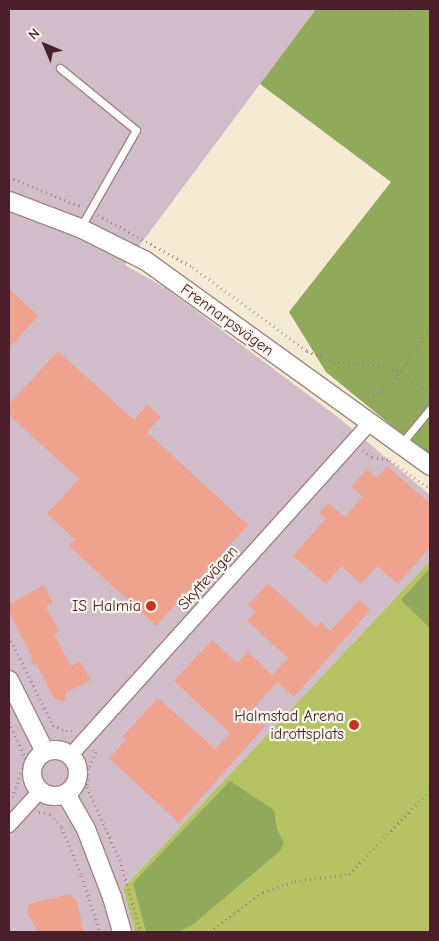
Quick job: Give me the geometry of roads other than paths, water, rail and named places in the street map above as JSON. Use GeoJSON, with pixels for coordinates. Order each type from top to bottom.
{"type":"FeatureCollection","features":[{"type":"Feature","properties":{"kind":"street","name":"Frennarpsvägen"},"geometry":{"type":"LineString","coordinates":[[9,201],[80,228],[146,261],[430,466]]}},
{"type":"Feature","properties":{"kind":"street","name":"Skyttevägen"},"geometry":{"type":"LineString","coordinates":[[70,756],[371,422]]}},
{"type":"Feature","properties":{"kind":"street"},"geometry":{"type":"LineString","coordinates":[[9,680],[46,752]]}},
{"type":"Feature","properties":{"kind":"street"},"geometry":{"type":"LineString","coordinates":[[59,751],[70,756],[78,774],[74,787],[66,794],[52,796],[40,791],[33,781],[32,768],[46,752],[59,751]]}},
{"type":"Feature","properties":{"kind":"street"},"geometry":{"type":"LineString","coordinates":[[9,825],[40,791]]}},
{"type":"Feature","properties":{"kind":"street"},"geometry":{"type":"LineString","coordinates":[[66,794],[86,829],[112,897],[122,932]]}},
{"type":"Feature","properties":{"kind":"lane"},"geometry":{"type":"LineString","coordinates":[[60,68],[136,130],[88,210],[80,228]]}},
{"type":"Feature","properties":{"kind":"lane"},"geometry":{"type":"LineString","coordinates":[[401,445],[430,409]]}},
{"type":"Feature","properties":{"kind":"place","name":"IS Halmia"},"geometry":{"type":"Point","coordinates":[151,606]}},
{"type":"Feature","properties":{"kind":"place","name":"Halmstad Arena idrottsplats"},"geometry":{"type":"Point","coordinates":[354,725]}}]}
